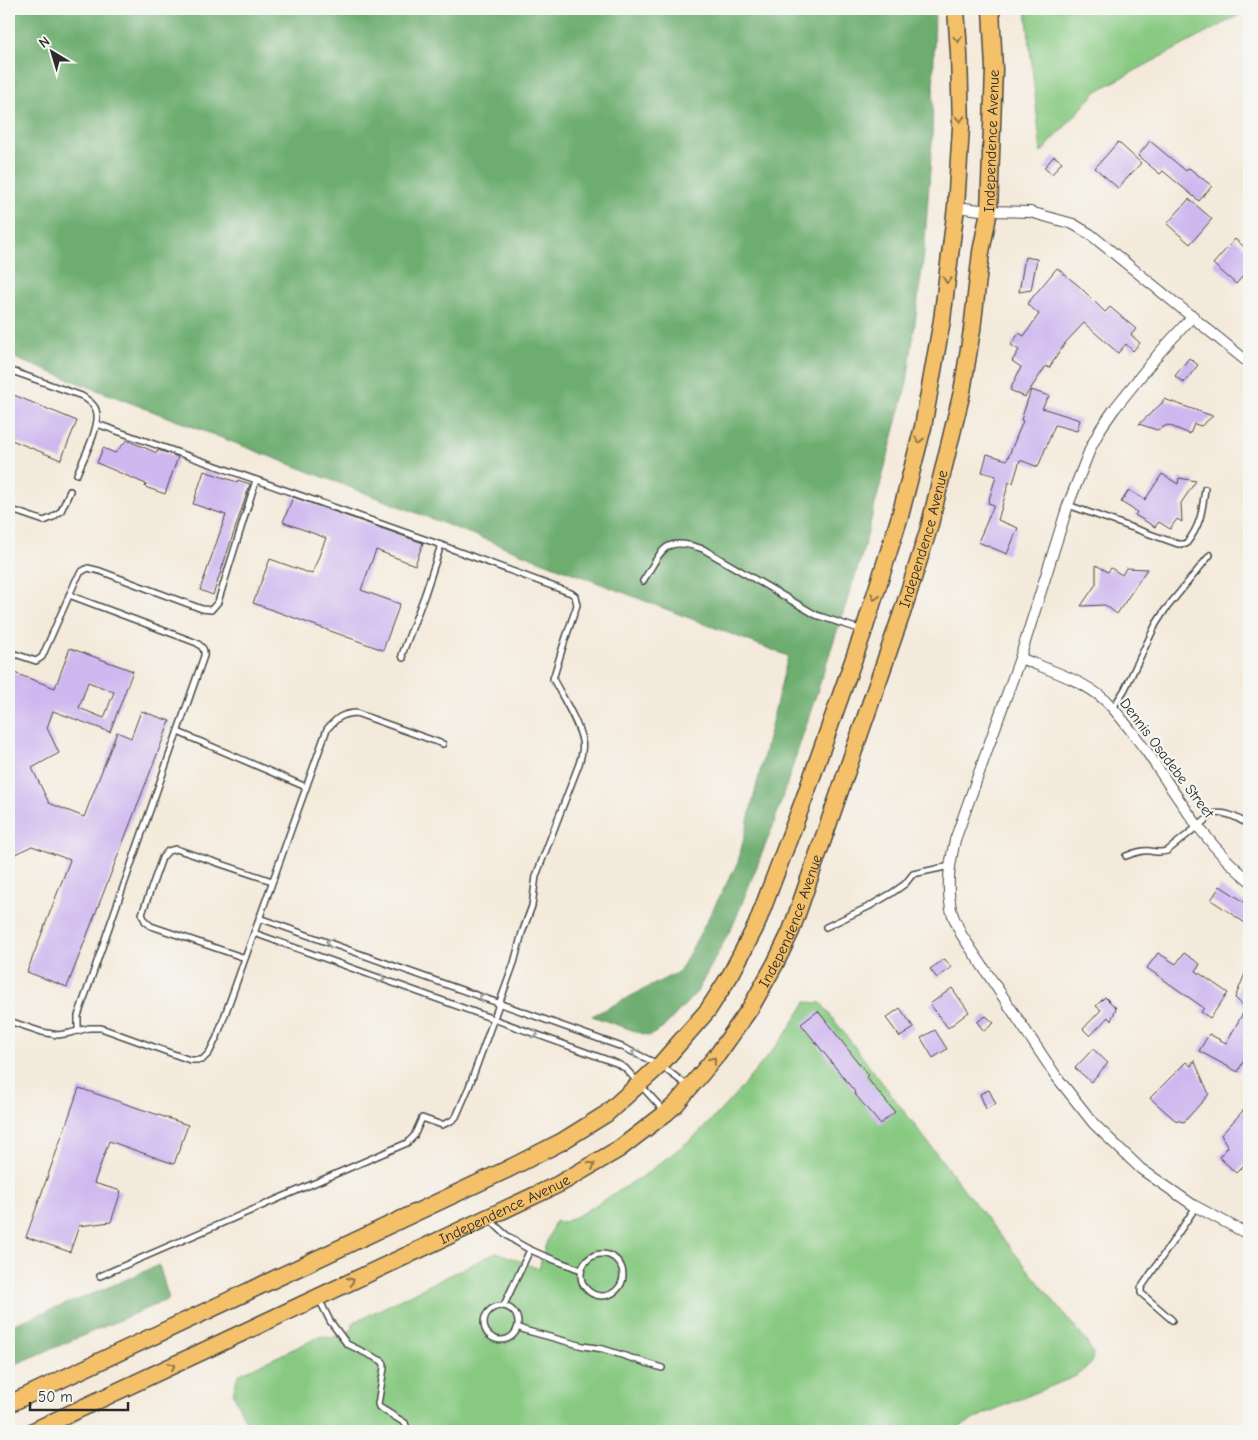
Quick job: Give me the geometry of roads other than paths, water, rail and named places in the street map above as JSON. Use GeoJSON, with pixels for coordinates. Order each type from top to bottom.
{"type":"FeatureCollection","features":[{"type":"Feature","properties":{"kind":"main road","name":"Independence Avenue"},"geometry":{"type":"LineString","coordinates":[[9,1404],[506,1170],[561,1142],[606,1114],[660,1066],[708,1010],[731,974],[756,926],[804,800],[864,630],[900,516],[922,427],[942,320],[956,206],[960,128],[956,9]]}},
{"type":"Feature","properties":{"kind":"main road","name":"Independence Avenue"},"geometry":{"type":"LineString","coordinates":[[33,1431],[559,1184],[619,1149],[666,1114],[718,1054],[751,1007],[791,931],[903,610],[929,528],[962,392],[972,330],[981,252],[989,211],[994,69],[990,9]]}},
{"type":"Feature","properties":{"kind":"street"},"geometry":{"type":"LineString","coordinates":[[956,206],[989,211],[1030,212],[1073,224],[1090,234],[1249,363]]}},
{"type":"Feature","properties":{"kind":"street"},"geometry":{"type":"LineString","coordinates":[[1193,316],[1160,352],[1101,428],[1091,447],[1068,504],[1020,658],[955,840],[948,889],[951,911],[961,934],[1056,1076],[1094,1124],[1140,1168],[1196,1206],[1242,1231],[1249,1232]]}},
{"type":"Feature","properties":{"kind":"street","name":"Dennis Osadebe Street"},"geometry":{"type":"LineString","coordinates":[[1020,658],[1088,688],[1106,701],[1134,734],[1208,839],[1235,869],[1249,880]]}},
{"type":"Feature","properties":{"kind":"lane"},"geometry":{"type":"LineString","coordinates":[[9,370],[82,396],[92,402],[97,410],[97,424],[77,474]]}},
{"type":"Feature","properties":{"kind":"lane"},"geometry":{"type":"LineString","coordinates":[[97,424],[441,545],[571,593],[577,605],[553,679],[578,726],[583,751],[536,876],[532,906],[514,963],[469,1087],[452,1121],[442,1125],[422,1118],[414,1136],[407,1143],[100,1276]]}},
{"type":"Feature","properties":{"kind":"lane"},"geometry":{"type":"LineString","coordinates":[[9,652],[36,661],[39,659],[47,646],[76,580],[81,572],[88,568],[202,609],[211,610],[218,602],[256,480]]}},
{"type":"Feature","properties":{"kind":"lane"},"geometry":{"type":"LineString","coordinates":[[1068,504],[1178,544],[1186,544],[1201,519],[1205,489]]}},
{"type":"Feature","properties":{"kind":"lane"},"geometry":{"type":"LineString","coordinates":[[9,509],[44,521],[61,511],[70,491]]}},
{"type":"Feature","properties":{"kind":"lane"},"geometry":{"type":"LineString","coordinates":[[644,581],[663,550],[674,543],[686,543],[703,549],[816,616],[864,630]]}},
{"type":"Feature","properties":{"kind":"lane"},"geometry":{"type":"LineString","coordinates":[[403,658],[403,652],[441,545]]}},
{"type":"Feature","properties":{"kind":"lane"},"geometry":{"type":"LineString","coordinates":[[1113,709],[1164,610],[1210,555]]}},
{"type":"Feature","properties":{"kind":"lane"},"geometry":{"type":"LineString","coordinates":[[69,595],[197,643],[205,651],[78,1016],[78,1031]]}},
{"type":"Feature","properties":{"kind":"lane"},"geometry":{"type":"LineString","coordinates":[[9,1021],[42,1032],[58,1035],[89,1028],[101,1028],[190,1060],[202,1060],[209,1053],[217,1037],[327,728],[336,719],[345,714],[356,713],[443,744]]}},
{"type":"Feature","properties":{"kind":"lane"},"geometry":{"type":"LineString","coordinates":[[178,732],[306,786]]}},
{"type":"Feature","properties":{"kind":"lane"},"geometry":{"type":"LineString","coordinates":[[1126,856],[1137,852],[1150,851],[1159,853],[1167,851],[1213,814],[1220,812],[1249,825]]}},
{"type":"Feature","properties":{"kind":"lane"},"geometry":{"type":"LineString","coordinates":[[245,958],[150,926],[142,914],[162,858],[168,851],[176,849],[272,882]]}},
{"type":"Feature","properties":{"kind":"lane"},"geometry":{"type":"LineString","coordinates":[[826,927],[892,893],[905,884],[914,874],[950,866]]}},
{"type":"Feature","properties":{"kind":"lane"},"geometry":{"type":"LineString","coordinates":[[260,918],[622,1047],[660,1066],[691,1087]]}},
{"type":"Feature","properties":{"kind":"lane"},"geometry":{"type":"LineString","coordinates":[[254,933],[616,1063],[625,1068],[666,1114]]}},
{"type":"Feature","properties":{"kind":"lane"},"geometry":{"type":"LineString","coordinates":[[1172,1320],[1141,1293],[1141,1288],[1196,1206]]}},
{"type":"Feature","properties":{"kind":"lane"},"geometry":{"type":"LineString","coordinates":[[488,1217],[507,1237],[530,1250],[581,1270]]}},
{"type":"Feature","properties":{"kind":"lane"},"geometry":{"type":"LineString","coordinates":[[504,1305],[530,1250]]}},
{"type":"Feature","properties":{"kind":"lane"},"geometry":{"type":"LineString","coordinates":[[607,1254],[616,1259],[621,1265],[624,1276],[622,1284],[612,1294],[595,1296],[582,1285],[580,1278],[581,1270],[585,1261],[591,1256],[607,1254]]}},
{"type":"Feature","properties":{"kind":"lane"},"geometry":{"type":"LineString","coordinates":[[318,1296],[330,1321],[347,1344],[382,1361],[384,1364],[378,1404],[405,1423],[408,1431]]}},
{"type":"Feature","properties":{"kind":"lane"},"geometry":{"type":"LineString","coordinates":[[504,1305],[510,1308],[516,1315],[518,1327],[516,1333],[504,1340],[498,1340],[487,1334],[483,1324],[484,1318],[487,1312],[497,1306],[504,1305]]}},
{"type":"Feature","properties":{"kind":"lane"},"geometry":{"type":"LineString","coordinates":[[518,1327],[562,1340],[603,1349],[662,1368]]}},
{"type":"Feature","properties":{"kind":"waterway"},"geometry":{"type":"LineString","coordinates":[[322,9],[325,11],[328,9]]}}]}
